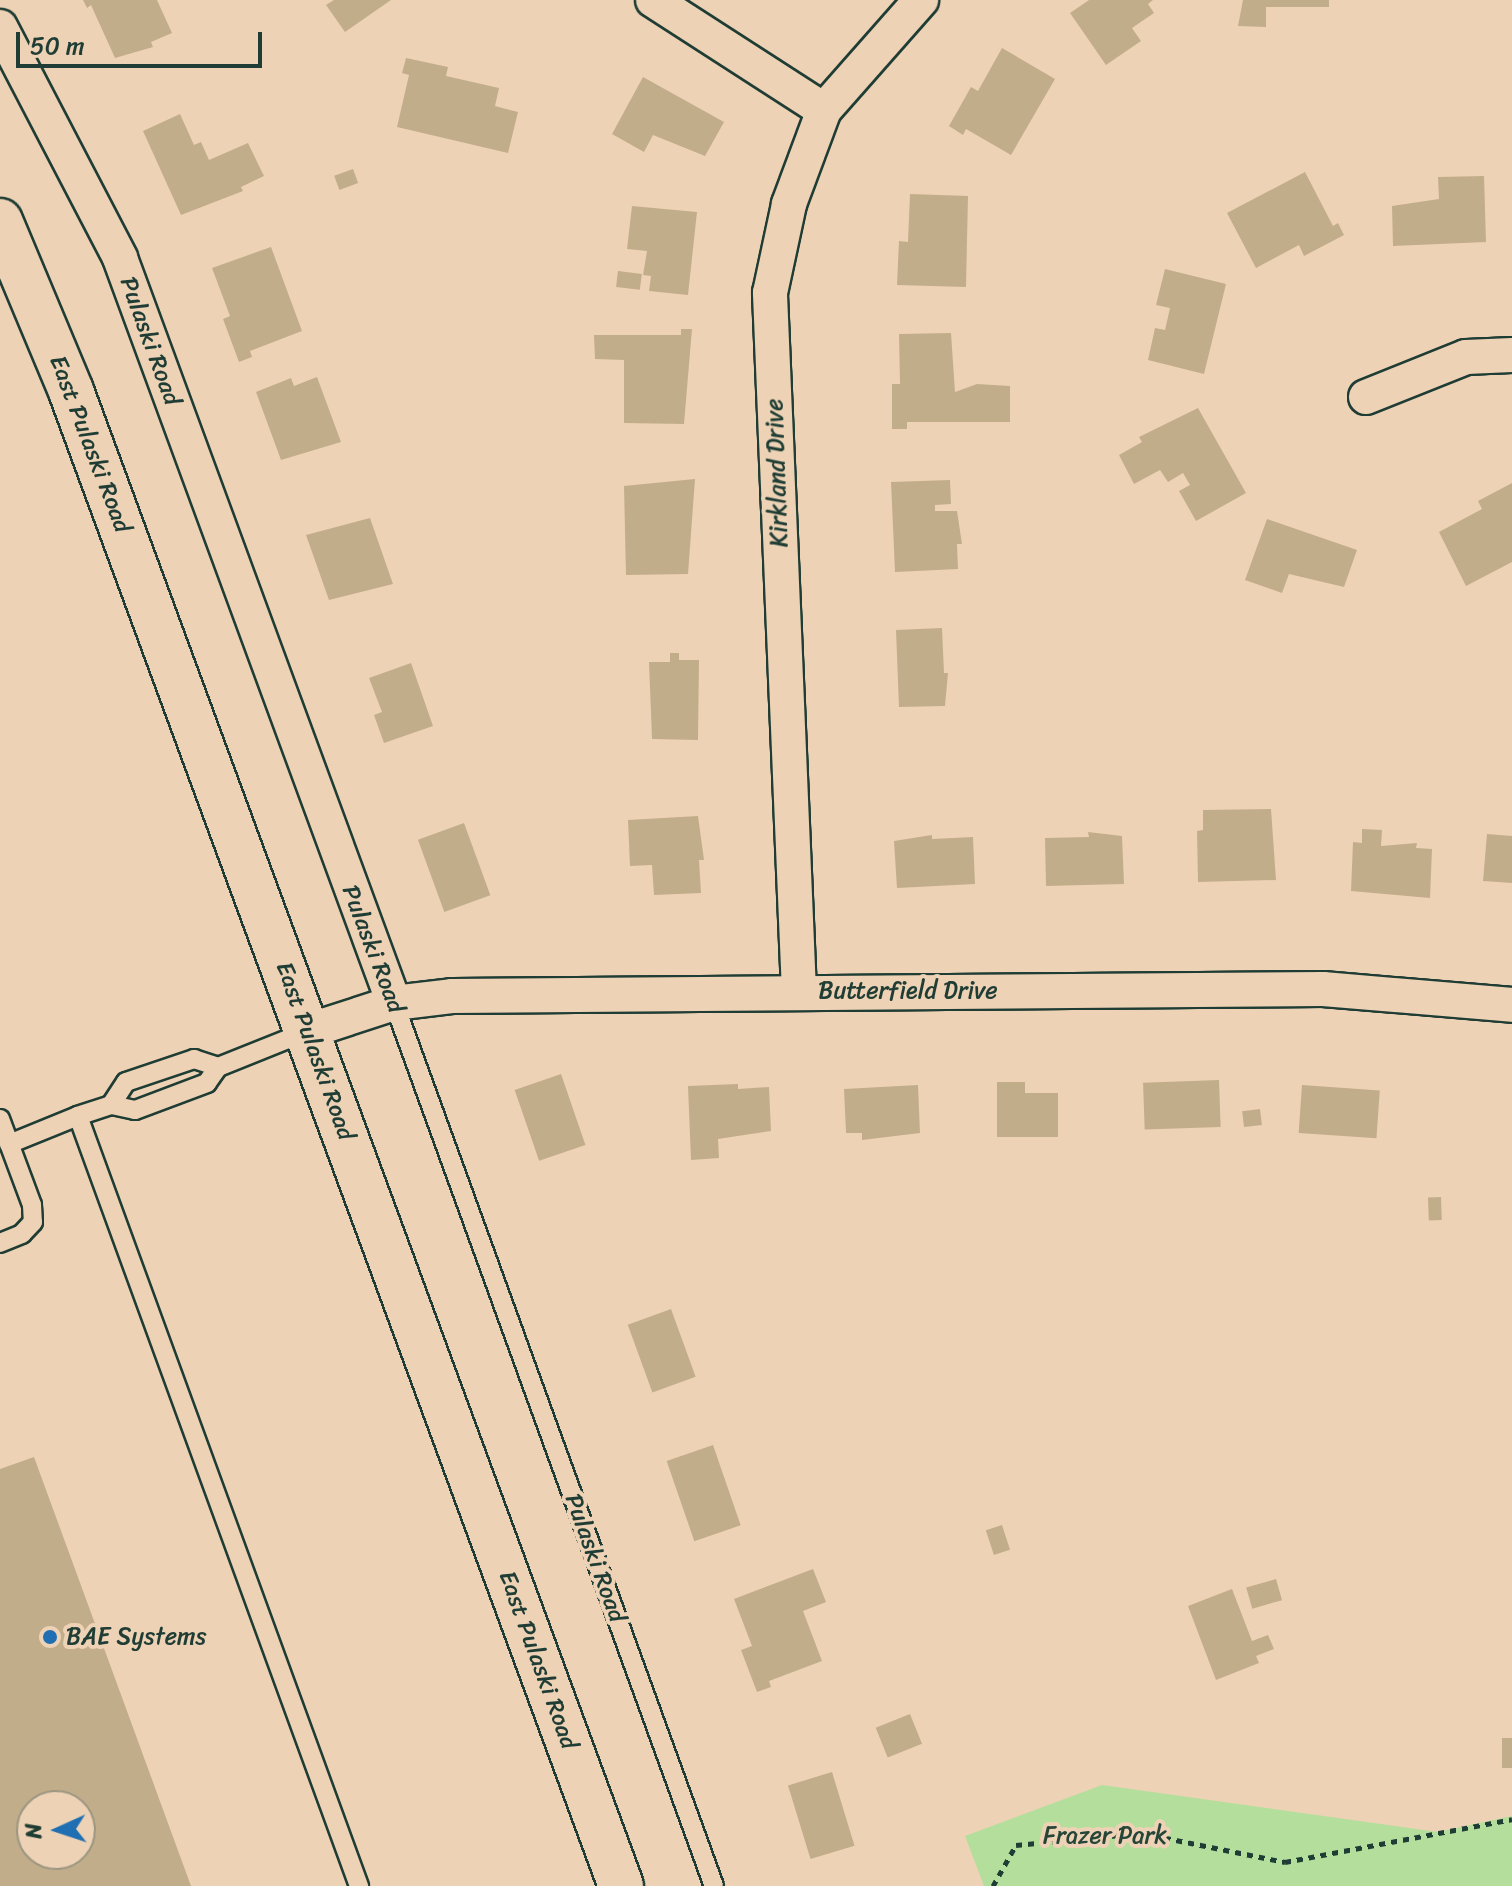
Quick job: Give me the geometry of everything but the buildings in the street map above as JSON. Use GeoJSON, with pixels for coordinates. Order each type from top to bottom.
{"type":"FeatureCollection","features":[{"type":"Feature","properties":{"kind":"main road","name":"East Pulaski Road"},"geometry":{"type":"LineString","coordinates":[[0,221],[71,391],[621,1886]]}},
{"type":"Feature","properties":{"kind":"street"},"geometry":{"type":"LineString","coordinates":[[653,0],[824,110]]}},
{"type":"Feature","properties":{"kind":"street","name":"Kirkland Drive"},"geometry":{"type":"LineString","coordinates":[[799,992],[770,293],[789,204],[824,110],[921,0]]}},
{"type":"Feature","properties":{"kind":"street","name":"Pulaski Road"},"geometry":{"type":"LineString","coordinates":[[0,27],[120,258],[394,1003]]}},
{"type":"Feature","properties":{"kind":"street"},"geometry":{"type":"LineString","coordinates":[[1366,397],[1466,357],[1512,355]]}},
{"type":"Feature","properties":{"kind":"street","name":"Butterfield Drive"},"geometry":{"type":"LineString","coordinates":[[308,1031],[394,1003],[452,996],[1323,989],[1512,1005]]}},
{"type":"Feature","properties":{"kind":"lane","name":"Pulaski Road"},"geometry":{"type":"LineString","coordinates":[[394,1003],[714,1886]]}},
{"type":"Feature","properties":{"kind":"lane"},"geometry":{"type":"LineString","coordinates":[[9,1144],[111,1105],[135,1110],[207,1083],[218,1067],[308,1031]]}},
{"type":"Feature","properties":{"kind":"lane"},"geometry":{"type":"LineString","coordinates":[[111,1105],[126,1082],[194,1059],[218,1067]]}},
{"type":"Feature","properties":{"kind":"lane"},"geometry":{"type":"LineString","coordinates":[[78,1116],[359,1886]]}},
{"type":"Feature","properties":{"kind":"lane"},"geometry":{"type":"LineString","coordinates":[[0,1119],[32,1205],[33,1222],[22,1234],[0,1243]]}},
{"type":"Feature","properties":{"kind":"path"},"geometry":{"type":"LineString","coordinates":[[993,1886],[1016,1845],[1141,1833],[1285,1862],[1512,1819]]}},
{"type":"Feature","properties":{"kind":"green space","name":"Frazer Park"},"geometry":{"type":"Polygon","coordinates":[[[1102,1785],[1438,1832],[1512,1816],[1512,1886],[984,1886],[965,1836],[1102,1785]]]}},
{"type":"Feature","properties":{"kind":"place","name":"BAE Systems"},"geometry":{"type":"Point","coordinates":[50,1637]}}]}
